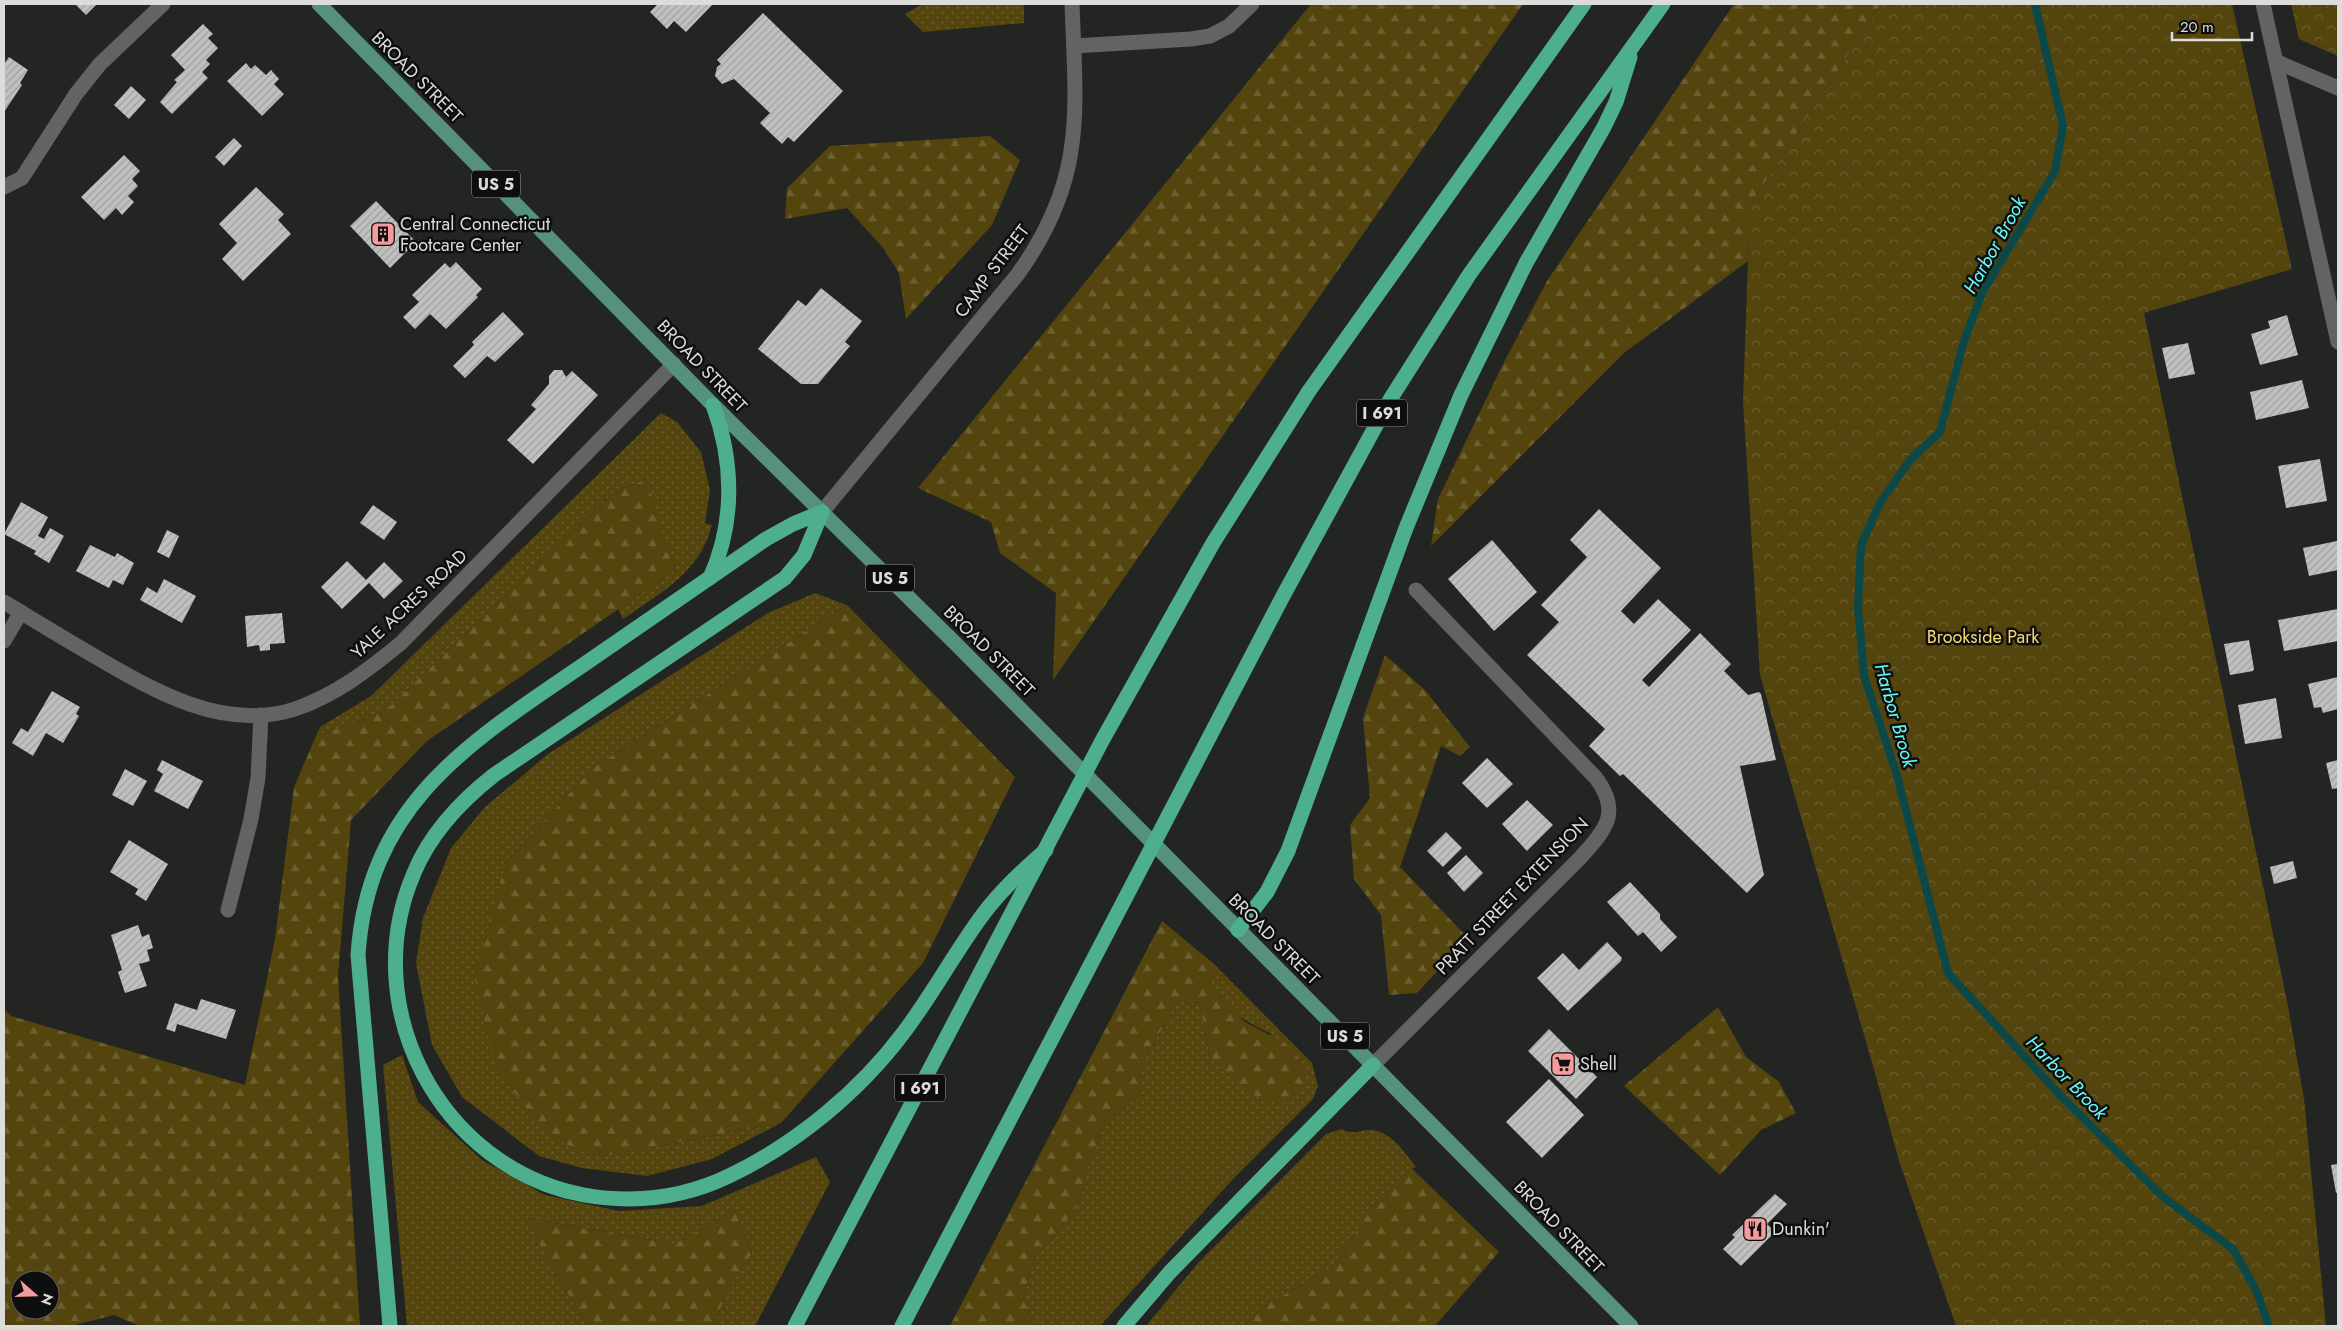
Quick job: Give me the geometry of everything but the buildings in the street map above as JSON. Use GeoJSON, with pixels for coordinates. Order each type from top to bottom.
{"type":"FeatureCollection","features":[{"type":"Feature","properties":{"kind":"highway","name":"I 691"},"geometry":{"type":"LineString","coordinates":[[795,1326],[1103,739],[1187,587],[1280,434],[1341,344],[1584,4]]}},
{"type":"Feature","properties":{"kind":"highway","name":"I 691"},"geometry":{"type":"LineString","coordinates":[[902,1326],[1339,491],[1405,374],[1470,275],[1663,4]]}},
{"type":"Feature","properties":{"kind":"highway"},"geometry":{"type":"LineString","coordinates":[[1238,930],[1267,892],[1288,851],[1406,528],[1461,394],[1543,230],[1604,127],[1616,102],[1634,44]]}},
{"type":"Feature","properties":{"kind":"highway"},"geometry":{"type":"LineString","coordinates":[[710,578],[722,549],[729,508],[727,463],[713,405]]}},
{"type":"Feature","properties":{"kind":"highway"},"geometry":{"type":"LineString","coordinates":[[390,1326],[358,955],[364,910],[378,864],[392,835],[407,810],[434,778],[467,748],[514,713],[774,534],[822,512]]}},
{"type":"Feature","properties":{"kind":"highway"},"geometry":{"type":"LineString","coordinates":[[822,512],[804,555],[785,578],[494,775],[460,806],[431,841],[414,870],[404,900],[397,934],[395,968],[398,1002],[406,1035],[418,1068],[434,1096],[458,1126],[488,1152],[521,1173],[557,1188],[597,1197],[628,1199],[675,1195],[712,1184],[749,1166],[787,1142],[828,1111],[866,1076],[913,1021],[989,907],[1012,881],[1046,850]]}},
{"type":"Feature","properties":{"kind":"highway"},"geometry":{"type":"LineString","coordinates":[[1124,1326],[1181,1260],[1373,1064]]}},
{"type":"Feature","properties":{"kind":"main road","name":"BROAD STREET"},"geometry":{"type":"LineString","coordinates":[[319,4],[713,405],[950,638],[1631,1326]]}},
{"type":"Feature","properties":{"kind":"street"},"geometry":{"type":"LineString","coordinates":[[4,187],[22,178],[76,94],[100,64],[163,4]]}},
{"type":"Feature","properties":{"kind":"street","name":"CAMP STREET"},"geometry":{"type":"LineString","coordinates":[[822,512],[1018,274],[1044,232],[1065,183],[1073,145],[1076,120],[1072,4]]}},
{"type":"Feature","properties":{"kind":"street"},"geometry":{"type":"LineString","coordinates":[[1074,46],[1191,40],[1210,36],[1229,26],[1252,4]]}},
{"type":"Feature","properties":{"kind":"street"},"geometry":{"type":"LineString","coordinates":[[2263,4],[2338,342]]}},
{"type":"Feature","properties":{"kind":"street"},"geometry":{"type":"LineString","coordinates":[[2276,62],[2338,88]]}},
{"type":"Feature","properties":{"kind":"street","name":"YALE ACRES ROAD"},"geometry":{"type":"LineString","coordinates":[[4,602],[142,684],[178,701],[218,712],[261,715],[293,709],[328,695],[363,673],[401,643],[674,364]]}},
{"type":"Feature","properties":{"kind":"street","name":"PRATT STREET EXTENSION"},"geometry":{"type":"LineString","coordinates":[[1373,1064],[1580,858],[1602,832],[1610,808],[1605,791],[1596,778],[1416,590]]}},
{"type":"Feature","properties":{"kind":"street"},"geometry":{"type":"LineString","coordinates":[[4,641],[21,612]]}},
{"type":"Feature","properties":{"kind":"street"},"geometry":{"type":"LineString","coordinates":[[228,910],[252,819],[258,778],[261,715]]}},
{"type":"Feature","properties":{"kind":"green space"},"geometry":{"type":"Polygon","coordinates":[[[923,4],[1024,4],[1024,23],[923,32],[905,14],[923,4]]]}},
{"type":"Feature","properties":{"kind":"green space"},"geometry":{"type":"Polygon","coordinates":[[[1311,4],[1523,4],[1053,680],[1056,593],[1000,553],[991,522],[918,488],[1311,4]]]}},
{"type":"Feature","properties":{"kind":"green space"},"geometry":{"type":"Polygon","coordinates":[[[1734,4],[1881,4],[1750,205],[1748,261],[1624,353],[1431,546],[1438,499],[1503,364],[1547,281],[1734,4]]]}},
{"type":"Feature","properties":{"kind":"green space","name":"Brookside Park"},"geometry":{"type":"Polygon","coordinates":[[[1881,4],[2232,4],[2292,269],[2144,313],[2288,1006],[2304,1099],[2326,1326],[1956,1326],[1899,1161],[1760,675],[1743,401],[1750,205],[1881,4]]]}},
{"type":"Feature","properties":{"kind":"green space"},"geometry":{"type":"Polygon","coordinates":[[[2291,4],[2338,4],[2338,56],[2299,39],[2291,4]]]}},
{"type":"Feature","properties":{"kind":"green space"},"geometry":{"type":"Polygon","coordinates":[[[990,136],[1020,160],[992,225],[906,319],[899,273],[884,249],[847,208],[785,219],[787,188],[830,146],[990,136]]]}},
{"type":"Feature","properties":{"kind":"green space"},"geometry":{"type":"Polygon","coordinates":[[[661,413],[677,422],[701,452],[710,490],[705,523],[712,525],[706,542],[698,556],[677,580],[623,619],[618,609],[675,570],[645,479],[613,493],[385,711],[316,736],[320,727],[371,696],[661,413]]]}},
{"type":"Feature","properties":{"kind":"green space"},"geometry":{"type":"Polygon","coordinates":[[[646,479],[675,570],[427,741],[351,820],[338,976],[360,1326],[140,1326],[114,1315],[71,1326],[4,1326],[4,1009],[11,1016],[245,1085],[275,939],[294,787],[316,736],[385,711],[613,493],[646,479]]]}},
{"type":"Feature","properties":{"kind":"green space"},"geometry":{"type":"Polygon","coordinates":[[[815,593],[847,605],[594,767],[506,862],[599,1157],[781,1123],[712,1159],[647,1176],[582,1168],[539,1156],[462,1097],[432,1045],[416,963],[423,918],[451,848],[485,807],[548,754],[768,613],[815,593]]]}},
{"type":"Feature","properties":{"kind":"green space"},"geometry":{"type":"Polygon","coordinates":[[[847,605],[1015,777],[923,963],[781,1123],[599,1157],[548,1137],[496,1068],[474,975],[506,862],[594,767],[847,605]]]}},
{"type":"Feature","properties":{"kind":"green space"},"geometry":{"type":"Polygon","coordinates":[[[1385,655],[1425,690],[1470,747],[1460,756],[1441,746],[1400,867],[1468,938],[1417,993],[1389,995],[1381,915],[1354,879],[1350,825],[1370,798],[1363,718],[1385,655]]]}},
{"type":"Feature","properties":{"kind":"green space"},"geometry":{"type":"Polygon","coordinates":[[[1162,921],[1213,963],[1214,988],[1228,1006],[1245,1022],[1285,1043],[1308,1070],[1301,1090],[1282,1103],[1247,1093],[1210,1059],[1200,1003],[1178,1001],[1143,1061],[1139,1097],[1106,1120],[1089,1162],[1075,1212],[1034,1259],[1023,1298],[1034,1326],[950,1326],[1162,921]]]}},
{"type":"Feature","properties":{"kind":"green space"},"geometry":{"type":"Polygon","coordinates":[[[1213,963],[1312,1063],[1318,1086],[1313,1099],[1234,1178],[1100,1326],[1034,1326],[1023,1298],[1034,1259],[1075,1212],[1089,1162],[1106,1120],[1139,1097],[1143,1061],[1178,1001],[1200,1003],[1210,1059],[1272,1034],[1229,1009],[1216,995],[1213,987],[1213,963]]]}},
{"type":"Feature","properties":{"kind":"green space"},"geometry":{"type":"Polygon","coordinates":[[[1718,1007],[1746,1057],[1779,1082],[1796,1113],[1761,1130],[1720,1175],[1624,1086],[1718,1007]]]}},
{"type":"Feature","properties":{"kind":"green space"},"geometry":{"type":"Polygon","coordinates":[[[402,1055],[418,1102],[482,1160],[545,1195],[619,1211],[702,1206],[816,1157],[830,1182],[755,1326],[714,1326],[728,1288],[752,1253],[735,1210],[675,1244],[527,1218],[556,1275],[588,1326],[407,1326],[383,1065],[402,1055]]]}},
{"type":"Feature","properties":{"kind":"green space"},"geometry":{"type":"Polygon","coordinates":[[[1342,1129],[1349,1132],[1372,1130],[1386,1135],[1402,1149],[1416,1167],[1411,1169],[1378,1199],[1333,1266],[1263,1307],[1244,1326],[1146,1326],[1198,1263],[1326,1134],[1342,1129]]]}},
{"type":"Feature","properties":{"kind":"green space"},"geometry":{"type":"Polygon","coordinates":[[[1411,1168],[1499,1252],[1435,1326],[1244,1326],[1263,1307],[1333,1266],[1378,1199],[1411,1168]]]}},
{"type":"Feature","properties":{"kind":"green space"},"geometry":{"type":"Polygon","coordinates":[[[735,1210],[752,1253],[728,1288],[714,1326],[588,1326],[556,1275],[526,1218],[675,1244],[735,1210]]]}},
{"type":"Feature","properties":{"kind":"waterway","name":"Harbor Brook"},"geometry":{"type":"LineString","coordinates":[[2035,4],[2063,126],[2055,171],[1982,293],[1963,344],[1940,432],[1911,459],[1880,503],[1861,545],[1858,607],[1864,676],[1896,772],[1948,973],[2060,1095],[2163,1197],[2233,1249],[2256,1290],[2269,1326]]}},
{"type":"Feature","properties":{"kind":"place","name":"Central Connecticut Footcare Center"},"geometry":{"type":"Point","coordinates":[383,234]}},
{"type":"Feature","properties":{"kind":"place","name":"Shell"},"geometry":{"type":"Point","coordinates":[1563,1064]}},
{"type":"Feature","properties":{"kind":"place","name":"Dunkin'"},"geometry":{"type":"Point","coordinates":[1755,1229]}}]}
